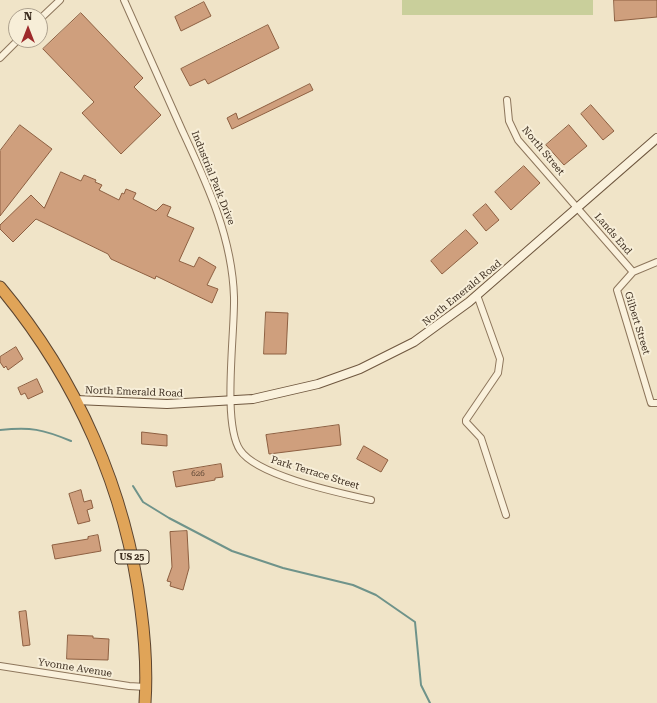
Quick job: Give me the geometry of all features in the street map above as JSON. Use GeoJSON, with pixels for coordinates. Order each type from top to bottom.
{"type":"FeatureCollection","features":[{"type":"Feature","properties":{"kind":"highway","name":"US 25"},"geometry":{"type":"LineString","coordinates":[[0,287],[38,337],[76,400],[107,470],[130,547],[137,581],[143,624],[146,703]]}},
{"type":"Feature","properties":{"kind":"main road","name":"North Emerald Road"},"geometry":{"type":"LineString","coordinates":[[76,400],[174,404],[231,399],[253,399],[318,384],[360,369],[414,342],[437,327],[477,295],[657,138]]}},
{"type":"Feature","properties":{"kind":"street"},"geometry":{"type":"LineString","coordinates":[[48,11],[60,0]]}},
{"type":"Feature","properties":{"kind":"street","name":"Industrial Park Drive"},"geometry":{"type":"LineString","coordinates":[[124,0],[212,196],[224,230],[230,261],[234,295],[231,399]]}},
{"type":"Feature","properties":{"kind":"street"},"geometry":{"type":"LineString","coordinates":[[0,58],[10,48]]}},
{"type":"Feature","properties":{"kind":"street","name":"North Street"},"geometry":{"type":"LineString","coordinates":[[507,100],[509,121],[515,137],[578,208]]}},
{"type":"Feature","properties":{"kind":"street","name":"Lands End"},"geometry":{"type":"LineString","coordinates":[[578,208],[633,272]]}},
{"type":"Feature","properties":{"kind":"street"},"geometry":{"type":"LineString","coordinates":[[633,272],[657,262]]}},
{"type":"Feature","properties":{"kind":"street","name":"Gilbert Street"},"geometry":{"type":"LineString","coordinates":[[633,272],[618,287],[617,292],[651,402],[657,403]]}},
{"type":"Feature","properties":{"kind":"street"},"geometry":{"type":"LineString","coordinates":[[477,295],[500,358],[500,365],[498,373],[466,422],[481,438],[506,515]]}},
{"type":"Feature","properties":{"kind":"street","name":"Park Terrace Street"},"geometry":{"type":"LineString","coordinates":[[231,399],[233,430],[236,443],[243,454],[254,463],[276,473],[340,493],[371,500]]}},
{"type":"Feature","properties":{"kind":"street","name":"Yvonne Avenue"},"geometry":{"type":"LineString","coordinates":[[0,666],[114,684],[146,687]]}},
{"type":"Feature","properties":{"kind":"green space"},"geometry":{"type":"Polygon","coordinates":[[[402,0],[593,0],[593,15],[402,15],[402,0]]]}},
{"type":"Feature","properties":{"kind":"building"},"geometry":{"type":"Polygon","coordinates":[[[614,0],[657,0],[657,17],[615,21],[614,0]]]}},
{"type":"Feature","properties":{"kind":"building"},"geometry":{"type":"Polygon","coordinates":[[[204,2],[211,16],[181,31],[175,17],[204,2]]]}},
{"type":"Feature","properties":{"kind":"building"},"geometry":{"type":"Polygon","coordinates":[[[81,13],[143,78],[134,87],[161,115],[121,154],[82,113],[94,102],[43,49],[48,48],[48,44],[81,13]]]}},
{"type":"Feature","properties":{"kind":"building"},"geometry":{"type":"Polygon","coordinates":[[[268,25],[279,48],[208,84],[205,79],[190,86],[181,69],[268,25]]]}},
{"type":"Feature","properties":{"kind":"building"},"geometry":{"type":"Polygon","coordinates":[[[310,84],[313,90],[232,129],[227,118],[236,113],[238,119],[310,84]]]}},
{"type":"Feature","properties":{"kind":"building"},"geometry":{"type":"Polygon","coordinates":[[[591,105],[614,131],[603,140],[581,114],[591,105]]]}},
{"type":"Feature","properties":{"kind":"building"},"geometry":{"type":"Polygon","coordinates":[[[20,125],[52,149],[0,216],[0,151],[20,125]]]}},
{"type":"Feature","properties":{"kind":"building"},"geometry":{"type":"Polygon","coordinates":[[[569,125],[587,146],[564,165],[546,145],[569,125]]]}},
{"type":"Feature","properties":{"kind":"building"},"geometry":{"type":"Polygon","coordinates":[[[524,166],[540,183],[511,210],[495,192],[524,166]]]}},
{"type":"Feature","properties":{"kind":"building"},"geometry":{"type":"Polygon","coordinates":[[[61,172],[81,181],[84,175],[96,180],[95,182],[102,185],[99,190],[119,200],[122,193],[124,194],[126,189],[136,193],[133,199],[156,211],[163,204],[171,207],[167,216],[194,228],[179,261],[194,267],[199,257],[216,267],[207,285],[218,289],[212,303],[156,276],[155,279],[111,259],[108,254],[36,219],[13,242],[0,229],[0,225],[31,195],[44,208],[61,172]]]}},
{"type":"Feature","properties":{"kind":"building"},"geometry":{"type":"Polygon","coordinates":[[[486,204],[499,220],[486,231],[473,215],[486,204]]]}},
{"type":"Feature","properties":{"kind":"building"},"geometry":{"type":"Polygon","coordinates":[[[466,230],[478,243],[442,274],[431,261],[466,230]]]}},
{"type":"Feature","properties":{"kind":"building"},"geometry":{"type":"Polygon","coordinates":[[[266,312],[288,313],[286,354],[264,354],[266,312]]]}},
{"type":"Feature","properties":{"kind":"building"},"geometry":{"type":"Polygon","coordinates":[[[16,347],[23,359],[8,370],[6,366],[4,368],[0,362],[0,357],[16,347]]]}},
{"type":"Feature","properties":{"kind":"building"},"geometry":{"type":"Polygon","coordinates":[[[37,379],[43,392],[28,399],[25,393],[21,395],[18,388],[37,379]]]}},
{"type":"Feature","properties":{"kind":"building"},"geometry":{"type":"Polygon","coordinates":[[[339,425],[341,445],[269,454],[266,435],[339,425]]]}},
{"type":"Feature","properties":{"kind":"building"},"geometry":{"type":"Polygon","coordinates":[[[142,432],[167,435],[167,446],[142,444],[142,432]]]}},
{"type":"Feature","properties":{"kind":"building"},"geometry":{"type":"Polygon","coordinates":[[[364,446],[388,460],[381,472],[357,459],[364,446]]]}},
{"type":"Feature","properties":{"kind":"building"},"geometry":{"type":"Polygon","coordinates":[[[221,464],[223,477],[215,478],[215,480],[176,487],[173,472],[221,464]]]}},
{"type":"Feature","properties":{"kind":"building"},"geometry":{"type":"Polygon","coordinates":[[[81,490],[84,502],[91,500],[93,508],[87,510],[90,521],[78,524],[69,494],[81,490]]]}},
{"type":"Feature","properties":{"kind":"building"},"geometry":{"type":"Polygon","coordinates":[[[187,531],[189,568],[183,590],[170,586],[171,582],[167,581],[172,567],[170,532],[187,531]]]}},
{"type":"Feature","properties":{"kind":"building"},"geometry":{"type":"Polygon","coordinates":[[[98,535],[101,551],[55,559],[52,545],[88,539],[88,537],[98,535]]]}},
{"type":"Feature","properties":{"kind":"building"},"geometry":{"type":"Polygon","coordinates":[[[26,611],[30,645],[23,646],[19,612],[26,611]]]}},
{"type":"Feature","properties":{"kind":"building"},"geometry":{"type":"Polygon","coordinates":[[[68,635],[93,636],[93,638],[109,639],[108,660],[67,659],[68,635]]]}},
{"type":"Feature","properties":{"kind":"waterway"},"geometry":{"type":"LineString","coordinates":[[0,430],[28,429],[44,431],[71,441]]}},
{"type":"Feature","properties":{"kind":"waterway"},"geometry":{"type":"LineString","coordinates":[[133,486],[143,502],[169,518],[232,551],[283,568],[353,585],[376,595],[415,622],[421,685],[430,703]]}}]}
